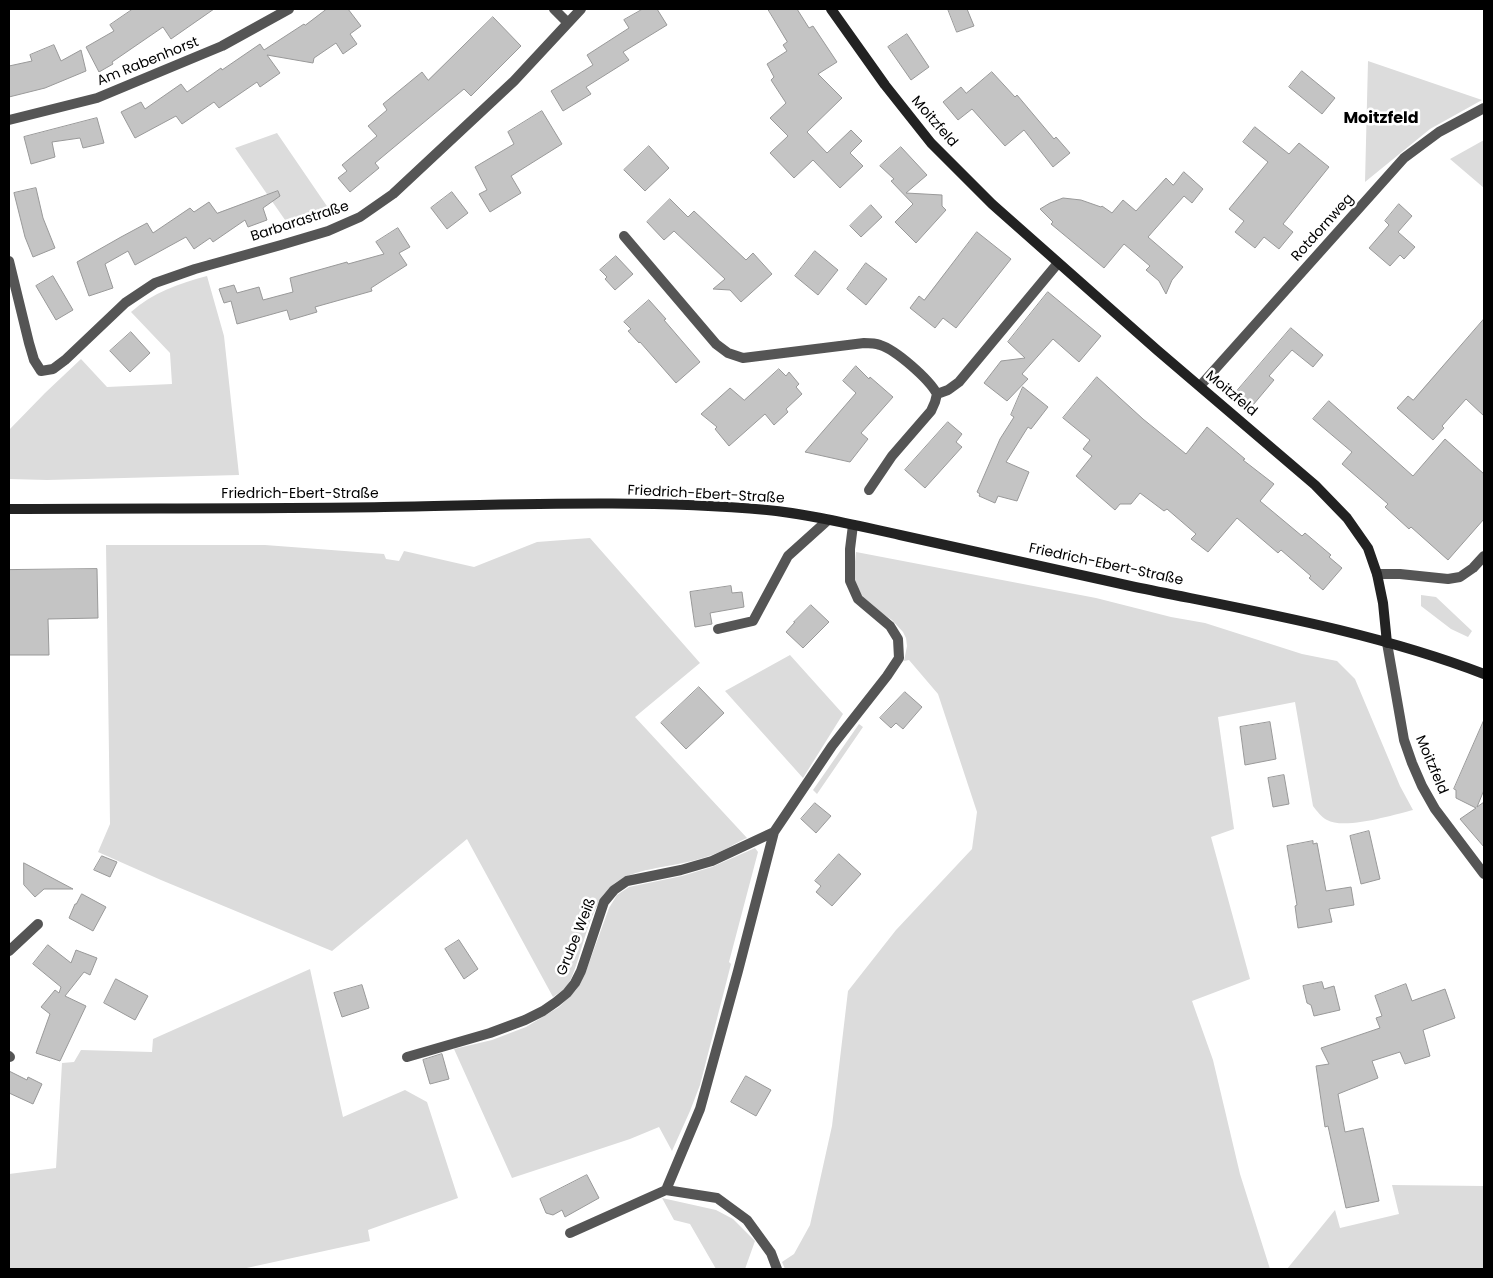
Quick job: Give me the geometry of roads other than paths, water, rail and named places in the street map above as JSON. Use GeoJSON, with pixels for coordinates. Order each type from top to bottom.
{"type":"FeatureCollection","features":[{"type":"Feature","properties":{"kind":"main road","name":"Moitzfeld"},"geometry":{"type":"LineString","coordinates":[[830,9],[885,85],[932,143],[992,204],[1316,485],[1348,518],[1368,548],[1377,574],[1383,603],[1387,643]]}},
{"type":"Feature","properties":{"kind":"main road","name":"Friedrich-Ebert-Straße"},"geometry":{"type":"LineString","coordinates":[[9,509],[656,505],[771,510],[853,525],[1323,626],[1453,662],[1484,674]]}},
{"type":"Feature","properties":{"kind":"street","name":"Am Rabenhorst"},"geometry":{"type":"LineString","coordinates":[[9,120],[98,98],[222,46],[289,9]]}},
{"type":"Feature","properties":{"kind":"street"},"geometry":{"type":"LineString","coordinates":[[554,9],[568,23]]}},
{"type":"Feature","properties":{"kind":"street","name":"Barbarastraße"},"geometry":{"type":"LineString","coordinates":[[9,261],[34,360],[42,371],[53,369],[125,303],[155,284],[195,269],[328,230],[360,216],[393,194],[514,81],[581,9]]}},
{"type":"Feature","properties":{"kind":"street","name":"Rotdornweg"},"geometry":{"type":"LineString","coordinates":[[1200,386],[1404,158],[1438,132],[1484,108]]}},
{"type":"Feature","properties":{"kind":"street"},"geometry":{"type":"LineString","coordinates":[[624,236],[716,344],[728,353],[743,358],[864,343],[878,344],[898,355],[928,382],[937,394],[936,402],[931,411],[892,456],[869,490]]}},
{"type":"Feature","properties":{"kind":"street"},"geometry":{"type":"LineString","coordinates":[[937,394],[948,390],[959,382],[1058,263]]}},
{"type":"Feature","properties":{"kind":"street"},"geometry":{"type":"LineString","coordinates":[[718,629],[753,621],[788,556],[828,520]]}},
{"type":"Feature","properties":{"kind":"street"},"geometry":{"type":"LineString","coordinates":[[666,1190],[700,1109],[774,832],[832,746],[899,658],[898,639],[890,626],[858,599],[850,581],[850,549],[853,525]]}},
{"type":"Feature","properties":{"kind":"street"},"geometry":{"type":"LineString","coordinates":[[1377,574],[1400,574],[1448,579],[1460,577],[1473,568],[1484,556]]}},
{"type":"Feature","properties":{"kind":"street","name":"Moitzfeld"},"geometry":{"type":"LineString","coordinates":[[1387,643],[1404,740],[1412,763],[1422,786],[1436,810],[1484,874]]}},
{"type":"Feature","properties":{"kind":"street","name":"Grube Weiß"},"geometry":{"type":"LineString","coordinates":[[408,1057],[490,1033],[524,1020],[556,1002],[567,993],[581,971],[604,902],[614,890],[627,881],[680,870],[712,860],[774,832]]}},
{"type":"Feature","properties":{"kind":"street"},"geometry":{"type":"LineString","coordinates":[[9,952],[38,924]]}},
{"type":"Feature","properties":{"kind":"street"},"geometry":{"type":"LineString","coordinates":[[570,1233],[666,1190],[717,1198],[746,1220],[771,1253],[777,1269]]}},
{"type":"Feature","properties":{"kind":"district","name":"Moitzfeld"},"geometry":{"type":"Point","coordinates":[1381,119]}}]}
